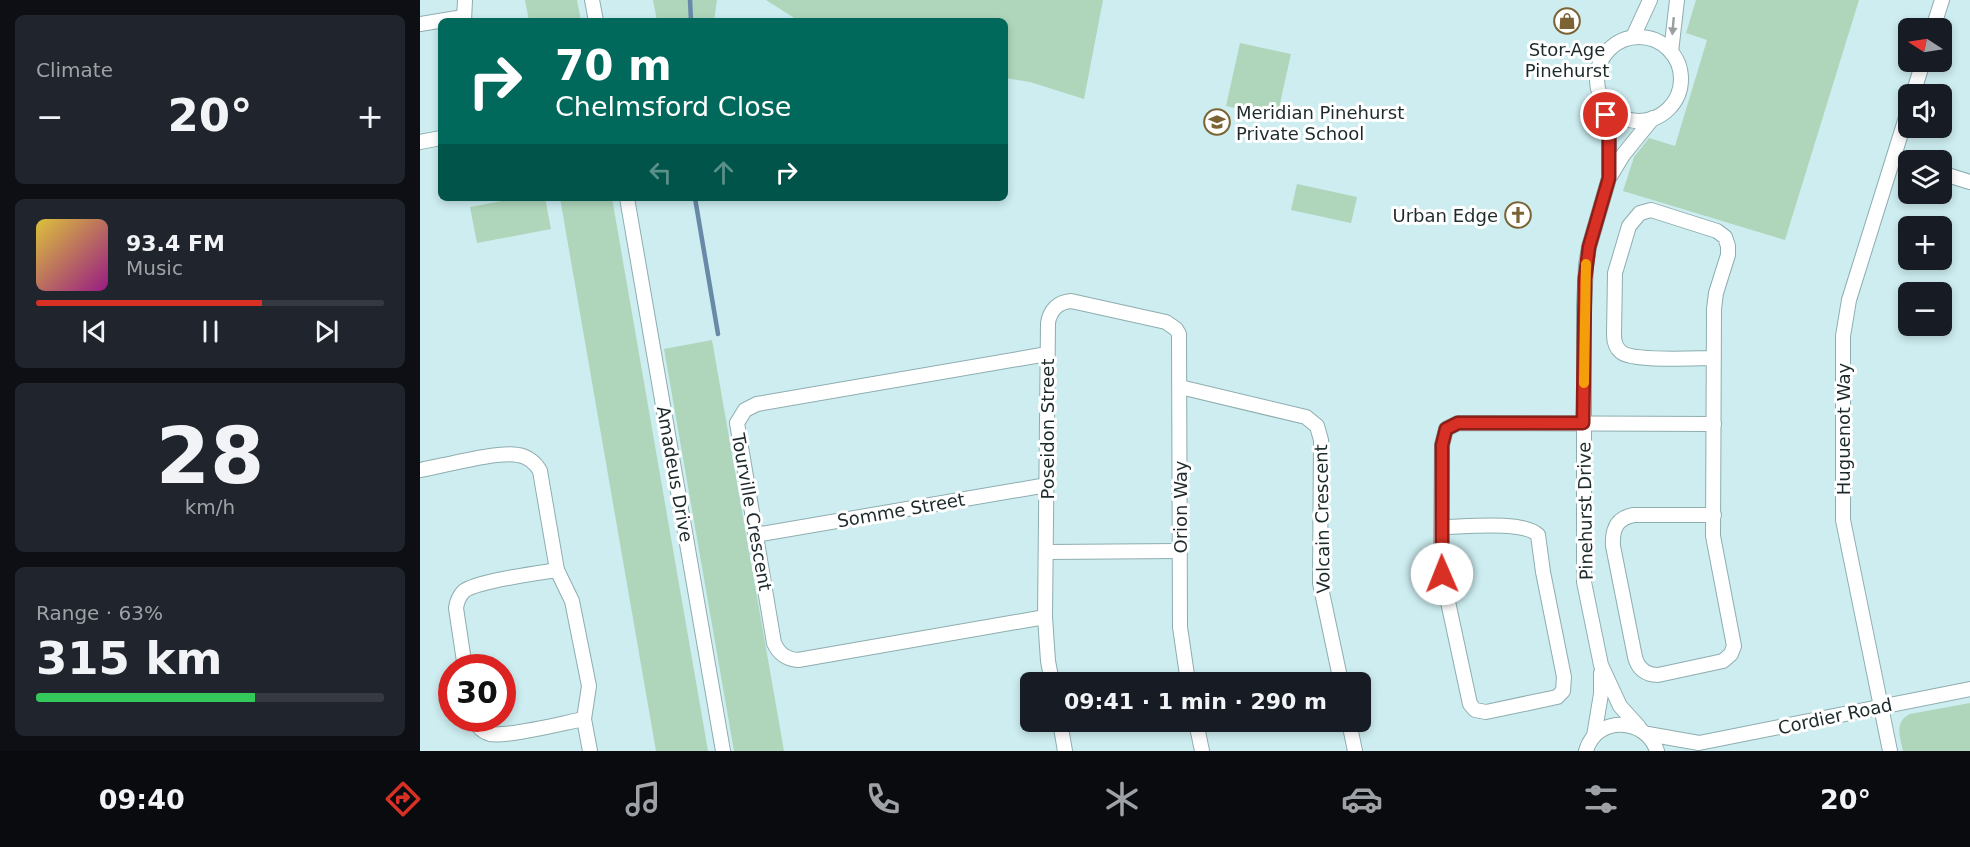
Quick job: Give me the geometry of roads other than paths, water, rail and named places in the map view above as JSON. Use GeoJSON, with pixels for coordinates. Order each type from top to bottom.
{"type":"FeatureCollection","features":[{"type":"Feature","properties":{"kind":"street"},"geometry":{"type":"LineString","coordinates":[[464,18],[465,0]]}},
{"type":"Feature","properties":{"kind":"street"},"geometry":{"type":"LineString","coordinates":[[592,0],[595,18]]}},
{"type":"Feature","properties":{"kind":"street"},"geometry":{"type":"LineString","coordinates":[[1633,37],[1650,0]]}},
{"type":"Feature","properties":{"kind":"street"},"geometry":{"type":"LineString","coordinates":[[1671,52],[1677,0]]}},
{"type":"Feature","properties":{"kind":"street"},"geometry":{"type":"LineString","coordinates":[[1936,18],[1942,0]]}},
{"type":"Feature","properties":{"kind":"street"},"geometry":{"type":"LineString","coordinates":[[420,24],[438,22]]}},
{"type":"Feature","properties":{"kind":"street"},"geometry":{"type":"LineString","coordinates":[[1633,37],[1647,37],[1660,42],[1671,52],[1678,63],[1681,76],[1674,102],[1665,112],[1639,121],[1624,118],[1611,111],[1602,99],[1598,87],[1601,60],[1609,49],[1620,41],[1633,37]]}},
{"type":"Feature","properties":{"kind":"street","name":"Pinehurst Drive"},"geometry":{"type":"LineString","coordinates":[[1587,746],[1601,694],[1601,665],[1583,570],[1583,423],[1586,265],[1609,178],[1609,132],[1602,99]]}},
{"type":"Feature","properties":{"kind":"street","name":"Pinehurst Drive"},"geometry":{"type":"LineString","coordinates":[[1609,178],[1634,140],[1653,118]]}},
{"type":"Feature","properties":{"kind":"street","name":"Huguenot Way"},"geometry":{"type":"LineString","coordinates":[[1890,751],[1843,520],[1843,336],[1849,300],[1900,138]]}},
{"type":"Feature","properties":{"kind":"street"},"geometry":{"type":"LineString","coordinates":[[420,142],[438,139]]}},
{"type":"Feature","properties":{"kind":"street"},"geometry":{"type":"LineString","coordinates":[[1894,157],[1898,158]]}},
{"type":"Feature","properties":{"kind":"street"},"geometry":{"type":"LineString","coordinates":[[1952,176],[1970,182]]}},
{"type":"Feature","properties":{"kind":"street","name":"Amadeus Drive"},"geometry":{"type":"LineString","coordinates":[[628,201],[723,751]]}},
{"type":"Feature","properties":{"kind":"street"},"geometry":{"type":"LineString","coordinates":[[1714,358],[1635,357],[1622,353],[1617,348],[1614,335],[1615,273],[1629,226],[1640,213],[1651,210],[1713,229],[1721,233],[1727,241],[1728,255],[1716,293],[1714,309],[1714,358],[1714,515],[1713,536],[1734,643],[1733,651],[1722,661],[1658,675],[1647,673],[1639,666],[1635,657],[1613,546],[1613,532],[1616,525],[1623,519],[1634,515],[1714,515]]}},
{"type":"Feature","properties":{"kind":"street","name":"Poseidon Street"},"geometry":{"type":"LineString","coordinates":[[1050,672],[1045,617],[1048,318],[1057,305],[1076,302],[1166,322],[1178,331]]}},
{"type":"Feature","properties":{"kind":"street","name":"Orion Way"},"geometry":{"type":"LineString","coordinates":[[1178,331],[1180,341],[1180,627],[1187,672]]}},
{"type":"Feature","properties":{"kind":"street","name":"Tourville Crescent"},"geometry":{"type":"LineString","coordinates":[[1045,617],[798,660],[789,659],[780,653],[774,642],[737,427],[740,415],[750,406],[1047,354]]}},
{"type":"Feature","properties":{"kind":"street","name":"Volcain Crescent"},"geometry":{"type":"LineString","coordinates":[[1180,387],[1305,417],[1317,426],[1321,440],[1320,583],[1339,672]]}},
{"type":"Feature","properties":{"kind":"street"},"geometry":{"type":"LineString","coordinates":[[1442,527],[1514,527],[1536,532],[1539,537],[1543,572],[1564,677],[1564,687],[1560,695],[1486,712],[1475,710],[1470,704],[1442,574],[1442,527],[1442,438],[1446,429],[1458,423],[1714,424]]}},
{"type":"Feature","properties":{"kind":"street"},"geometry":{"type":"LineString","coordinates":[[420,470],[511,454],[523,456],[535,464],[540,471],[557,570],[572,601],[589,686],[584,719],[590,751]]}},
{"type":"Feature","properties":{"kind":"street","name":"Somme Street"},"geometry":{"type":"LineString","coordinates":[[755,535],[1047,485]]}},
{"type":"Feature","properties":{"kind":"street"},"geometry":{"type":"LineString","coordinates":[[1046,552],[1180,551]]}},
{"type":"Feature","properties":{"kind":"street"},"geometry":{"type":"LineString","coordinates":[[463,654],[456,608],[462,592],[476,585],[557,570]]}},
{"type":"Feature","properties":{"kind":"street","name":"Pinehurst Drive"},"geometry":{"type":"LineString","coordinates":[[1601,665],[1620,706],[1643,731],[1657,751]]}},
{"type":"Feature","properties":{"kind":"street","name":"Cordier Road"},"geometry":{"type":"LineString","coordinates":[[1587,746],[1604,728],[1616,724],[1628,724],[1694,747],[1970,689]]}},
{"type":"Feature","properties":{"kind":"street"},"geometry":{"type":"LineString","coordinates":[[516,731],[584,719]]}},
{"type":"Feature","properties":{"kind":"street"},"geometry":{"type":"LineString","coordinates":[[485,732],[501,734],[512,732]]}},
{"type":"Feature","properties":{"kind":"street"},"geometry":{"type":"LineString","coordinates":[[1050,751],[1065,750],[1062,732]]}},
{"type":"Feature","properties":{"kind":"street"},"geometry":{"type":"LineString","coordinates":[[1198,732],[1202,751]]}},
{"type":"Feature","properties":{"kind":"street"},"geometry":{"type":"LineString","coordinates":[[1351,732],[1355,751]]}},
{"type":"Feature","properties":{"kind":"waterway"},"geometry":{"type":"LineString","coordinates":[[690,0],[691,18]]}},
{"type":"Feature","properties":{"kind":"waterway"},"geometry":{"type":"LineString","coordinates":[[696,201],[718,334]]}},
{"type":"Feature","properties":{"kind":"place","name":"Stor-Age Pinehurst"},"geometry":{"type":"Point","coordinates":[1567,21]}},
{"type":"Feature","properties":{"kind":"place","name":"Meridian Pinehurst Private School"},"geometry":{"type":"Point","coordinates":[1217,122]}},
{"type":"Feature","properties":{"kind":"place","name":"Urban Edge"},"geometry":{"type":"Point","coordinates":[1518,215]}}]}
